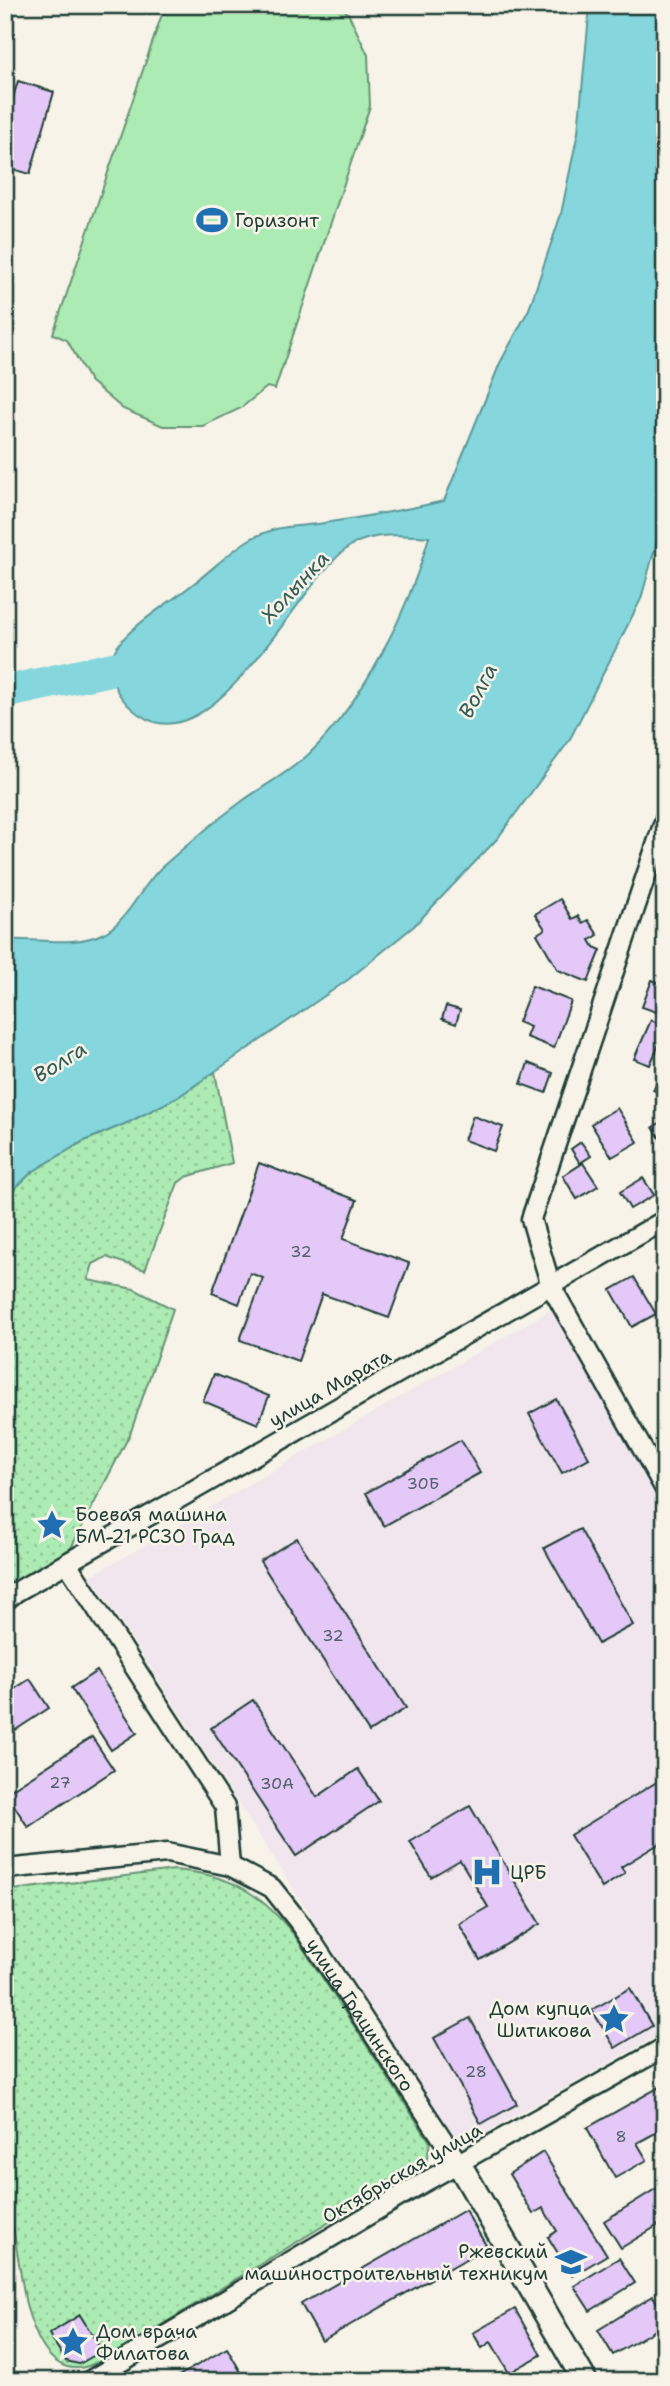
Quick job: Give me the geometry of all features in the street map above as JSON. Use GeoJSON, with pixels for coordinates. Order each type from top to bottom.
{"type":"FeatureCollection","features":[{"type":"Feature","properties":{"kind":"street"},"geometry":{"type":"LineString","coordinates":[[665,819],[531,1219],[551,1286],[665,1489]]}},
{"type":"Feature","properties":{"kind":"street","name":"улица Марата"},"geometry":{"type":"LineString","coordinates":[[10,1596],[665,1220]]}},
{"type":"Feature","properties":{"kind":"street"},"geometry":{"type":"LineString","coordinates":[[67,1563],[225,1807],[230,1866]]}},
{"type":"Feature","properties":{"kind":"street","name":"улица Грацинского"},"geometry":{"type":"LineString","coordinates":[[5,1869],[167,1853],[230,1866],[272,1888],[302,1926],[459,2164],[585,2381]]}},
{"type":"Feature","properties":{"kind":"street","name":"Октябрьская улица"},"geometry":{"type":"LineString","coordinates":[[89,2381],[414,2188],[665,2047]]}},
{"type":"Feature","properties":{"kind":"shaded area"},"geometry":{"type":"Polygon","coordinates":[[[554,1308],[665,1502],[665,2032],[481,2135],[453,2135],[91,1576],[554,1308]]]}},
{"type":"Feature","properties":{"kind":"green space","name":"Горизонт"},"geometry":{"type":"Polygon","coordinates":[[[172,5],[339,5],[348,13],[368,55],[370,106],[275,389],[267,387],[241,408],[203,426],[163,426],[123,409],[90,381],[67,340],[53,334],[161,17],[172,5]]]}},
{"type":"Feature","properties":{"kind":"green space"},"geometry":{"type":"Polygon","coordinates":[[[215,1072],[232,1163],[186,1177],[178,1183],[145,1270],[106,1257],[93,1264],[88,1280],[134,1289],[173,1309],[130,1434],[71,1548],[5,1598],[5,1198],[32,1172],[82,1142],[178,1097],[215,1072]]]}},
{"type":"Feature","properties":{"kind":"green space"},"geometry":{"type":"Polygon","coordinates":[[[174,1870],[212,1876],[242,1888],[269,1908],[295,1936],[430,2142],[426,2163],[109,2357],[86,2367],[67,2367],[49,2355],[37,2336],[29,2315],[5,2180],[5,1891],[174,1870]]]}},
{"type":"Feature","properties":{"kind":"water","name":"Волга"},"geometry":{"type":"Polygon","coordinates":[[[590,5],[665,5],[665,512],[641,599],[569,741],[497,839],[414,926],[349,979],[178,1097],[82,1142],[32,1172],[5,1198],[5,940],[68,941],[92,938],[104,933],[120,920],[156,873],[172,858],[249,796],[310,753],[349,707],[382,652],[410,594],[429,537],[379,536],[352,545],[331,563],[255,661],[227,692],[198,715],[169,724],[140,715],[124,701],[116,689],[111,675],[111,659],[119,644],[134,628],[252,538],[282,528],[444,501],[500,363],[529,309],[561,214],[578,132],[590,5]]]}},
{"type":"Feature","properties":{"kind":"building"},"geometry":{"type":"Polygon","coordinates":[[[18,81],[54,92],[30,174],[5,167],[5,123],[18,81]]]}},
{"type":"Feature","properties":{"kind":"building"},"geometry":{"type":"Polygon","coordinates":[[[560,899],[572,919],[578,916],[582,923],[588,920],[598,935],[590,940],[594,947],[601,950],[588,982],[558,970],[537,934],[545,929],[535,914],[560,899]]]}},
{"type":"Feature","properties":{"kind":"building"},"geometry":{"type":"Polygon","coordinates":[[[652,980],[665,985],[662,1014],[642,1007],[652,980]]]}},
{"type":"Feature","properties":{"kind":"building"},"geometry":{"type":"Polygon","coordinates":[[[532,986],[571,1001],[554,1048],[526,1037],[530,1027],[518,1022],[532,986]]]}},
{"type":"Feature","properties":{"kind":"building"},"geometry":{"type":"Polygon","coordinates":[[[446,1006],[460,1010],[456,1024],[442,1019],[446,1006]]]}},
{"type":"Feature","properties":{"kind":"building"},"geometry":{"type":"Polygon","coordinates":[[[651,1020],[665,1026],[665,1031],[650,1065],[634,1059],[651,1020]]]}},
{"type":"Feature","properties":{"kind":"building"},"geometry":{"type":"Polygon","coordinates":[[[528,1063],[553,1073],[546,1093],[521,1084],[528,1063]]]}},
{"type":"Feature","properties":{"kind":"building"},"geometry":{"type":"Polygon","coordinates":[[[665,1066],[665,1095],[653,1090],[665,1066]]]}},
{"type":"Feature","properties":{"kind":"building"},"geometry":{"type":"Polygon","coordinates":[[[617,1108],[638,1142],[612,1157],[591,1124],[617,1108]]]}},
{"type":"Feature","properties":{"kind":"building"},"geometry":{"type":"Polygon","coordinates":[[[473,1116],[503,1127],[494,1151],[464,1140],[473,1116]]]}},
{"type":"Feature","properties":{"kind":"building"},"geometry":{"type":"Polygon","coordinates":[[[665,1120],[665,1147],[653,1127],[665,1120]]]}},
{"type":"Feature","properties":{"kind":"building"},"geometry":{"type":"Polygon","coordinates":[[[581,1142],[591,1156],[580,1163],[571,1149],[581,1142]]]}},
{"type":"Feature","properties":{"kind":"building"},"geometry":{"type":"Polygon","coordinates":[[[259,1163],[357,1200],[343,1239],[409,1263],[389,1318],[322,1294],[298,1361],[240,1340],[263,1278],[250,1273],[239,1304],[212,1293],[259,1163]]]}},
{"type":"Feature","properties":{"kind":"building"},"geometry":{"type":"Polygon","coordinates":[[[583,1163],[598,1186],[577,1199],[563,1176],[583,1163]]]}},
{"type":"Feature","properties":{"kind":"building"},"geometry":{"type":"Polygon","coordinates":[[[643,1178],[654,1195],[630,1209],[620,1192],[643,1178]]]}},
{"type":"Feature","properties":{"kind":"building"},"geometry":{"type":"Polygon","coordinates":[[[634,1277],[656,1314],[632,1327],[611,1290],[634,1277]]]}},
{"type":"Feature","properties":{"kind":"building"},"geometry":{"type":"Polygon","coordinates":[[[214,1374],[269,1396],[258,1424],[203,1401],[214,1374]]]}},
{"type":"Feature","properties":{"kind":"building"},"geometry":{"type":"Polygon","coordinates":[[[556,1399],[589,1458],[562,1473],[529,1414],[556,1399]]]}},
{"type":"Feature","properties":{"kind":"building"},"geometry":{"type":"Polygon","coordinates":[[[461,1440],[480,1473],[384,1526],[366,1493],[461,1440]]]}},
{"type":"Feature","properties":{"kind":"building"},"geometry":{"type":"Polygon","coordinates":[[[580,1529],[633,1625],[598,1644],[544,1548],[580,1529]]]}},
{"type":"Feature","properties":{"kind":"building"},"geometry":{"type":"Polygon","coordinates":[[[297,1538],[406,1708],[369,1732],[260,1561],[297,1538]]]}},
{"type":"Feature","properties":{"kind":"building"},"geometry":{"type":"Polygon","coordinates":[[[97,1671],[137,1733],[111,1750],[71,1688],[97,1671]]]}},
{"type":"Feature","properties":{"kind":"building"},"geometry":{"type":"Polygon","coordinates":[[[30,1679],[49,1708],[5,1737],[5,1695],[30,1679]]]}},
{"type":"Feature","properties":{"kind":"building"},"geometry":{"type":"Polygon","coordinates":[[[253,1700],[317,1797],[358,1769],[379,1801],[296,1856],[211,1728],[253,1700]]]}},
{"type":"Feature","properties":{"kind":"building"},"geometry":{"type":"Polygon","coordinates":[[[92,1737],[114,1770],[28,1827],[6,1793],[92,1737]]]}},
{"type":"Feature","properties":{"kind":"building"},"geometry":{"type":"Polygon","coordinates":[[[665,1777],[665,1840],[621,1867],[625,1873],[602,1888],[570,1835],[665,1777]]]}},
{"type":"Feature","properties":{"kind":"building"},"geometry":{"type":"Polygon","coordinates":[[[470,1806],[540,1924],[480,1960],[459,1924],[488,1907],[460,1860],[431,1877],[410,1842],[470,1806]]]}},
{"type":"Feature","properties":{"kind":"building"},"geometry":{"type":"Polygon","coordinates":[[[630,1988],[652,2026],[615,2048],[592,2010],[630,1988]]]}},
{"type":"Feature","properties":{"kind":"building"},"geometry":{"type":"Polygon","coordinates":[[[470,2018],[517,2104],[481,2124],[434,2038],[470,2018]]]}},
{"type":"Feature","properties":{"kind":"building"},"geometry":{"type":"Polygon","coordinates":[[[665,2084],[665,2128],[637,2143],[647,2160],[615,2178],[587,2128],[665,2084]]]}},
{"type":"Feature","properties":{"kind":"building"},"geometry":{"type":"Polygon","coordinates":[[[543,2152],[607,2255],[572,2276],[548,2237],[557,2231],[543,2208],[533,2214],[509,2174],[543,2152]]]}},
{"type":"Feature","properties":{"kind":"building"},"geometry":{"type":"Polygon","coordinates":[[[665,2183],[665,2221],[621,2248],[604,2221],[665,2183]]]}},
{"type":"Feature","properties":{"kind":"building"},"geometry":{"type":"Polygon","coordinates":[[[465,2210],[487,2247],[322,2341],[301,2304],[465,2210]]]}},
{"type":"Feature","properties":{"kind":"building"},"geometry":{"type":"Polygon","coordinates":[[[619,2258],[635,2283],[590,2311],[574,2286],[619,2258]]]}},
{"type":"Feature","properties":{"kind":"building"},"geometry":{"type":"Polygon","coordinates":[[[653,2296],[665,2315],[665,2324],[613,2355],[598,2330],[653,2296]]]}},
{"type":"Feature","properties":{"kind":"building"},"geometry":{"type":"Polygon","coordinates":[[[515,2309],[541,2355],[509,2373],[491,2342],[482,2348],[473,2333],[515,2309]]]}},
{"type":"Feature","properties":{"kind":"building"},"geometry":{"type":"Polygon","coordinates":[[[80,2315],[102,2351],[79,2364],[66,2361],[49,2334],[80,2315]]]}},
{"type":"Feature","properties":{"kind":"building"},"geometry":{"type":"Polygon","coordinates":[[[227,2348],[246,2381],[170,2381],[227,2348]]]}},
{"type":"Feature","properties":{"kind":"waterway","name":"Холынка"},"geometry":{"type":"LineString","coordinates":[[5,692],[153,660]]}},
{"type":"Feature","properties":{"kind":"place","name":"Горизонт"},"geometry":{"type":"Point","coordinates":[212,220]}},
{"type":"Feature","properties":{"kind":"place","name":"Боевая машина БМ-21 РСЗО Град"},"geometry":{"type":"Point","coordinates":[52,1525]}},
{"type":"Feature","properties":{"kind":"place","name":"ЦРБ"},"geometry":{"type":"Point","coordinates":[487,1872]}},
{"type":"Feature","properties":{"kind":"place","name":"Дом купца Шитикова"},"geometry":{"type":"Point","coordinates":[614,2019]}},
{"type":"Feature","properties":{"kind":"place","name":"Ржевский машиностроительный техникум"},"geometry":{"type":"Point","coordinates":[571,2262]}},
{"type":"Feature","properties":{"kind":"place","name":"Дом врача Филатова"},"geometry":{"type":"Point","coordinates":[73,2342]}}]}
